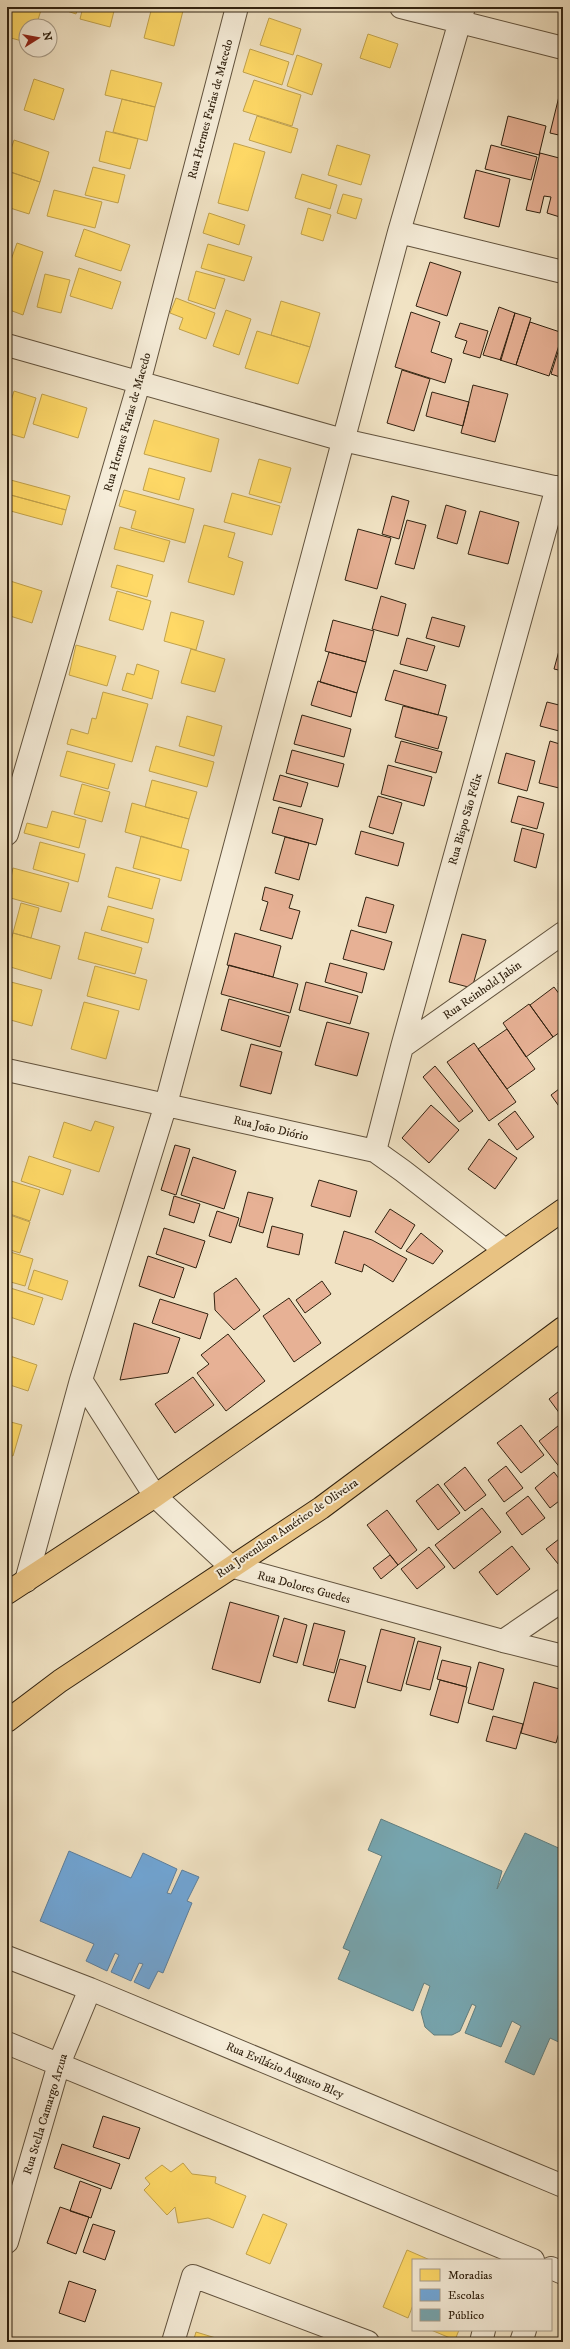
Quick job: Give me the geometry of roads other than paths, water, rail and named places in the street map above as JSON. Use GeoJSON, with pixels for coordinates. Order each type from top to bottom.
{"type":"FeatureCollection","features":[{"type":"Feature","properties":{"kind":"main road"},"geometry":{"type":"LineString","coordinates":[[7,1593],[155,1496],[563,1210]]}},
{"type":"Feature","properties":{"kind":"main road","name":"Rua Jovenilson Américo de Oliveira"},"geometry":{"type":"LineString","coordinates":[[7,1721],[60,1681],[230,1566],[321,1508],[563,1328]]}},
{"type":"Feature","properties":{"kind":"street","name":"Rua Hermes Farias de Macedo"},"geometry":{"type":"LineString","coordinates":[[7,834],[139,383],[237,7]]}},
{"type":"Feature","properties":{"kind":"street"},"geometry":{"type":"LineString","coordinates":[[401,7],[462,14],[563,48]]}},
{"type":"Feature","properties":{"kind":"street"},"geometry":{"type":"LineString","coordinates":[[26,1581],[81,1380],[166,1104],[399,232],[462,14]]}},
{"type":"Feature","properties":{"kind":"street"},"geometry":{"type":"LineString","coordinates":[[399,232],[563,272]]}},
{"type":"Feature","properties":{"kind":"street"},"geometry":{"type":"LineString","coordinates":[[7,344],[139,383],[343,440],[560,488]]}},
{"type":"Feature","properties":{"kind":"street","name":"Rua Bispo São Félix"},"geometry":{"type":"LineString","coordinates":[[375,1151],[402,1047],[560,488]]}},
{"type":"Feature","properties":{"kind":"street","name":"Rua Reinhold Jabin"},"geometry":{"type":"LineString","coordinates":[[402,1047],[563,933]]}},
{"type":"Feature","properties":{"kind":"street","name":"Rua João Diório"},"geometry":{"type":"LineString","coordinates":[[7,1070],[375,1151],[403,1170],[505,1250]]}},
{"type":"Feature","properties":{"kind":"street","name":"Rua Dolores Guedes"},"geometry":{"type":"LineString","coordinates":[[81,1380],[155,1496],[230,1566],[563,1656]]}},
{"type":"Feature","properties":{"kind":"street"},"geometry":{"type":"LineString","coordinates":[[503,1641],[563,1600]]}},
{"type":"Feature","properties":{"kind":"street","name":"Rua Evilázio Augusto Bley"},"geometry":{"type":"LineString","coordinates":[[7,1957],[90,1988],[563,2186]]}},
{"type":"Feature","properties":{"kind":"street","name":"Rua Stella Camargo Arzua"},"geometry":{"type":"LineString","coordinates":[[7,2242],[59,2064],[90,1988]]}},
{"type":"Feature","properties":{"kind":"street"},"geometry":{"type":"LineString","coordinates":[[7,2043],[508,2255],[528,2259]]}},
{"type":"Feature","properties":{"kind":"street"},"geometry":{"type":"LineString","coordinates":[[552,2268],[563,2266]]}},
{"type":"Feature","properties":{"kind":"street"},"geometry":{"type":"LineString","coordinates":[[552,2268],[563,2273]]}},
{"type":"Feature","properties":{"kind":"street"},"geometry":{"type":"LineString","coordinates":[[173,2342],[193,2276],[338,2337],[368,2342]]}},
{"type":"Feature","properties":{"kind":"street"},"geometry":{"type":"LineString","coordinates":[[481,2342],[484,2331]]}},
{"type":"Feature","properties":{"kind":"street"},"geometry":{"type":"LineString","coordinates":[[521,2342],[525,2331]]}}]}
